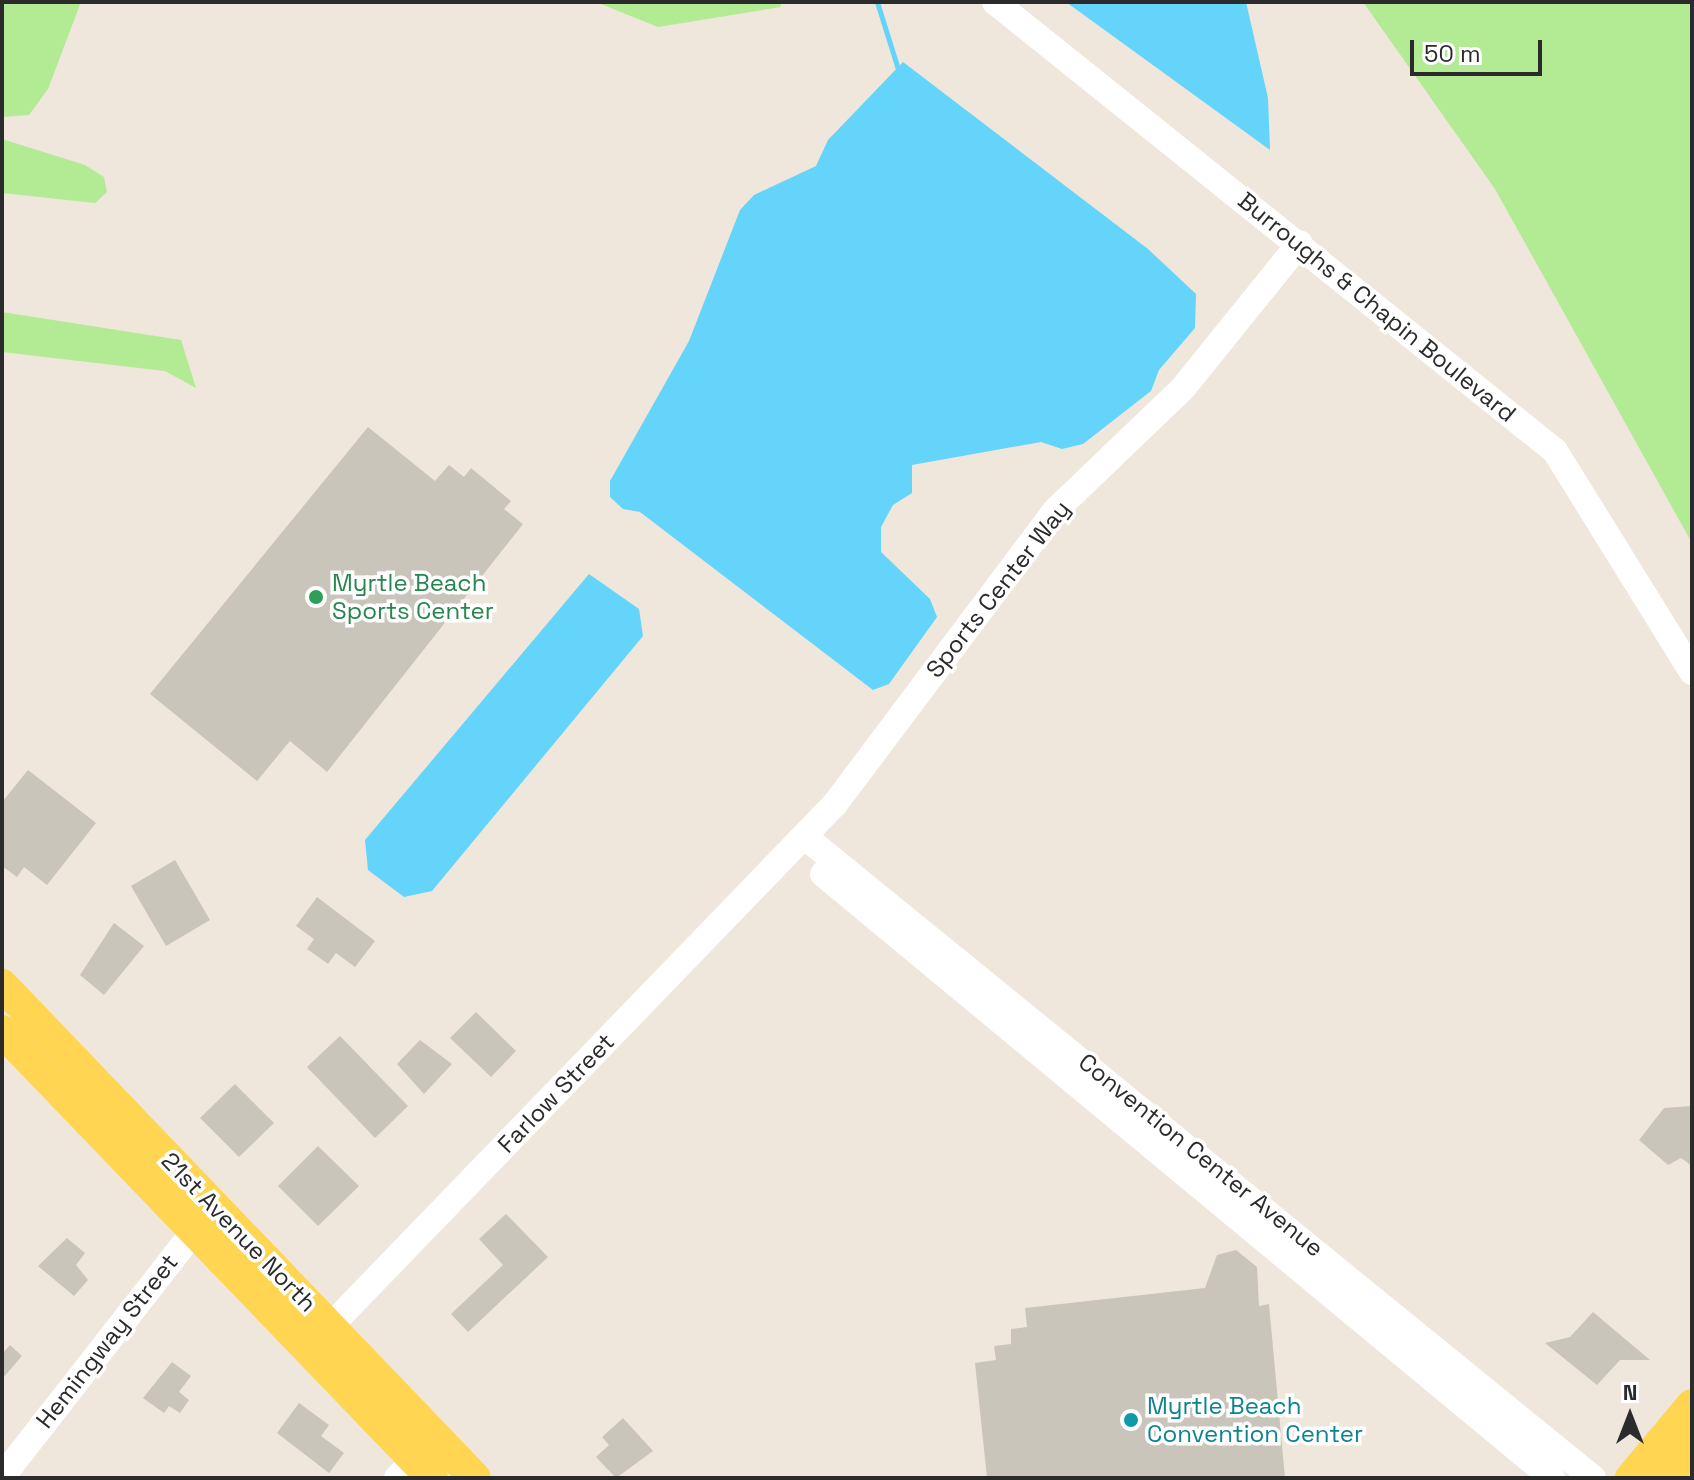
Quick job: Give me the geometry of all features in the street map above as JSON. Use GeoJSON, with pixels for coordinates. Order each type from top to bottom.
{"type":"FeatureCollection","features":[{"type":"Feature","properties":{"kind":"main road","name":"21st Avenue North"},"geometry":{"type":"LineString","coordinates":[[8,1004],[111,1098],[307,1348],[414,1472]]}},
{"type":"Feature","properties":{"kind":"main road","name":"21st Avenue North"},"geometry":{"type":"LineString","coordinates":[[2,1031],[88,1120],[332,1328],[475,1478]]}},
{"type":"Feature","properties":{"kind":"main road"},"geometry":{"type":"LineString","coordinates":[[1631,1478],[1692,1405]]}},
{"type":"Feature","properties":{"kind":"main road"},"geometry":{"type":"LineString","coordinates":[[1666,1478],[1692,1447]]}},
{"type":"Feature","properties":{"kind":"street","name":"Burroughs & Chapin Boulevard"},"geometry":{"type":"LineString","coordinates":[[995,2],[1300,243],[1555,451],[1692,672]]}},
{"type":"Feature","properties":{"kind":"street","name":"Sports Center Way"},"geometry":{"type":"LineString","coordinates":[[798,843],[1056,510],[1183,388],[1300,243]]}},
{"type":"Feature","properties":{"kind":"street","name":"Farlow Street"},"geometry":{"type":"LineString","coordinates":[[307,1348],[332,1328],[798,843]]}},
{"type":"Feature","properties":{"kind":"street","name":"Convention Center Avenue"},"geometry":{"type":"LineString","coordinates":[[798,843],[1552,1478]]}},
{"type":"Feature","properties":{"kind":"street","name":"Convention Center Avenue"},"geometry":{"type":"LineString","coordinates":[[798,843],[1593,1478]]}},
{"type":"Feature","properties":{"kind":"street"},"geometry":{"type":"LineString","coordinates":[[88,1120],[111,1098]]}},
{"type":"Feature","properties":{"kind":"street","name":"Hemingway Street"},"geometry":{"type":"LineString","coordinates":[[2,1477],[204,1219]]}},
{"type":"Feature","properties":{"kind":"street"},"geometry":{"type":"LineString","coordinates":[[414,1472],[437,1437]]}},
{"type":"Feature","properties":{"kind":"green space"},"geometry":{"type":"Polygon","coordinates":[[[2,2],[81,2],[48,89],[29,115],[2,117],[2,2]]]}},
{"type":"Feature","properties":{"kind":"green space"},"geometry":{"type":"Polygon","coordinates":[[[596,2],[780,2],[781,7],[658,27],[596,2]]]}},
{"type":"Feature","properties":{"kind":"green space"},"geometry":{"type":"Polygon","coordinates":[[[1363,2],[1692,2],[1692,543],[1495,189],[1363,2]]]}},
{"type":"Feature","properties":{"kind":"green space"},"geometry":{"type":"Polygon","coordinates":[[[2,139],[85,165],[104,177],[107,192],[95,203],[2,193],[2,139]]]}},
{"type":"Feature","properties":{"kind":"green space"},"geometry":{"type":"Polygon","coordinates":[[[2,312],[181,340],[196,388],[165,371],[2,352],[2,312]]]}},
{"type":"Feature","properties":{"kind":"water"},"geometry":{"type":"Polygon","coordinates":[[[1066,2],[1246,2],[1268,98],[1270,150],[1066,2]]]}},
{"type":"Feature","properties":{"kind":"water"},"geometry":{"type":"Polygon","coordinates":[[[903,62],[1148,249],[1196,294],[1195,328],[1159,370],[1151,391],[1083,444],[1062,449],[1041,442],[912,465],[912,493],[893,505],[881,527],[881,552],[930,599],[937,617],[889,684],[873,690],[640,512],[623,509],[610,497],[610,481],[689,341],[740,210],[754,195],[816,166],[828,140],[903,62]]]}},
{"type":"Feature","properties":{"kind":"water"},"geometry":{"type":"Polygon","coordinates":[[[589,574],[639,609],[643,636],[432,891],[404,897],[368,870],[365,840],[589,574]]]}},
{"type":"Feature","properties":{"kind":"building","name":"Myrtle Beach Sports Center"},"geometry":{"type":"Polygon","coordinates":[[[368,427],[435,481],[449,465],[464,477],[471,468],[511,501],[504,509],[523,524],[327,772],[290,741],[257,781],[150,694],[368,427]]]}},
{"type":"Feature","properties":{"kind":"building"},"geometry":{"type":"Polygon","coordinates":[[[28,770],[96,823],[47,885],[24,867],[17,877],[2,866],[2,802],[28,770]]]}},
{"type":"Feature","properties":{"kind":"building"},"geometry":{"type":"Polygon","coordinates":[[[175,860],[210,920],[166,946],[131,886],[175,860]]]}},
{"type":"Feature","properties":{"kind":"building"},"geometry":{"type":"Polygon","coordinates":[[[317,897],[375,941],[355,967],[336,953],[328,964],[307,949],[314,939],[296,926],[317,897]]]}},
{"type":"Feature","properties":{"kind":"building"},"geometry":{"type":"Polygon","coordinates":[[[114,923],[144,946],[104,995],[80,975],[114,923]]]}},
{"type":"Feature","properties":{"kind":"building"},"geometry":{"type":"Polygon","coordinates":[[[476,1012],[516,1051],[491,1077],[450,1038],[476,1012]]]}},
{"type":"Feature","properties":{"kind":"building"},"geometry":{"type":"Polygon","coordinates":[[[340,1036],[408,1106],[375,1138],[307,1067],[340,1036]]]}},
{"type":"Feature","properties":{"kind":"building"},"geometry":{"type":"Polygon","coordinates":[[[420,1040],[452,1064],[424,1094],[397,1064],[420,1040]]]}},
{"type":"Feature","properties":{"kind":"building"},"geometry":{"type":"Polygon","coordinates":[[[235,1084],[274,1123],[239,1157],[200,1118],[235,1084]]]}},
{"type":"Feature","properties":{"kind":"building"},"geometry":{"type":"Polygon","coordinates":[[[1692,1106],[1692,1166],[1681,1158],[1668,1165],[1639,1140],[1664,1108],[1692,1106]]]}},
{"type":"Feature","properties":{"kind":"building"},"geometry":{"type":"Polygon","coordinates":[[[318,1146],[359,1186],[318,1226],[278,1186],[318,1146]]]}},
{"type":"Feature","properties":{"kind":"building"},"geometry":{"type":"Polygon","coordinates":[[[506,1214],[548,1257],[468,1332],[451,1314],[503,1265],[479,1239],[506,1214]]]}},
{"type":"Feature","properties":{"kind":"building"},"geometry":{"type":"Polygon","coordinates":[[[67,1238],[85,1253],[76,1265],[88,1280],[74,1296],[38,1266],[67,1238]]]}},
{"type":"Feature","properties":{"kind":"building","name":"Myrtle Beach Convention Center"},"geometry":{"type":"Polygon","coordinates":[[[1236,1250],[1257,1267],[1259,1306],[1269,1304],[1285,1478],[987,1478],[975,1363],[996,1360],[994,1346],[1011,1344],[1011,1329],[1027,1327],[1025,1308],[1205,1288],[1217,1255],[1236,1250]]]}},
{"type":"Feature","properties":{"kind":"building"},"geometry":{"type":"Polygon","coordinates":[[[1593,1312],[1650,1360],[1620,1360],[1597,1385],[1545,1343],[1570,1337],[1593,1312]]]}},
{"type":"Feature","properties":{"kind":"building"},"geometry":{"type":"Polygon","coordinates":[[[10,1345],[22,1356],[2,1379],[2,1354],[10,1345]]]}},
{"type":"Feature","properties":{"kind":"building"},"geometry":{"type":"Polygon","coordinates":[[[172,1362],[191,1376],[179,1392],[189,1400],[180,1413],[169,1406],[164,1413],[143,1398],[172,1362]]]}},
{"type":"Feature","properties":{"kind":"building"},"geometry":{"type":"Polygon","coordinates":[[[299,1403],[329,1425],[321,1436],[344,1453],[329,1473],[277,1433],[299,1403]]]}},
{"type":"Feature","properties":{"kind":"building"},"geometry":{"type":"Polygon","coordinates":[[[623,1418],[653,1451],[616,1478],[596,1457],[609,1445],[602,1437],[623,1418]]]}},
{"type":"Feature","properties":{"kind":"waterway"},"geometry":{"type":"LineString","coordinates":[[877,2],[898,69]]}},
{"type":"Feature","properties":{"kind":"place","name":"Myrtle Beach Sports Center"},"geometry":{"type":"Point","coordinates":[316,597]}},
{"type":"Feature","properties":{"kind":"place","name":"Myrtle Beach Convention Center"},"geometry":{"type":"Point","coordinates":[1131,1420]}}]}
